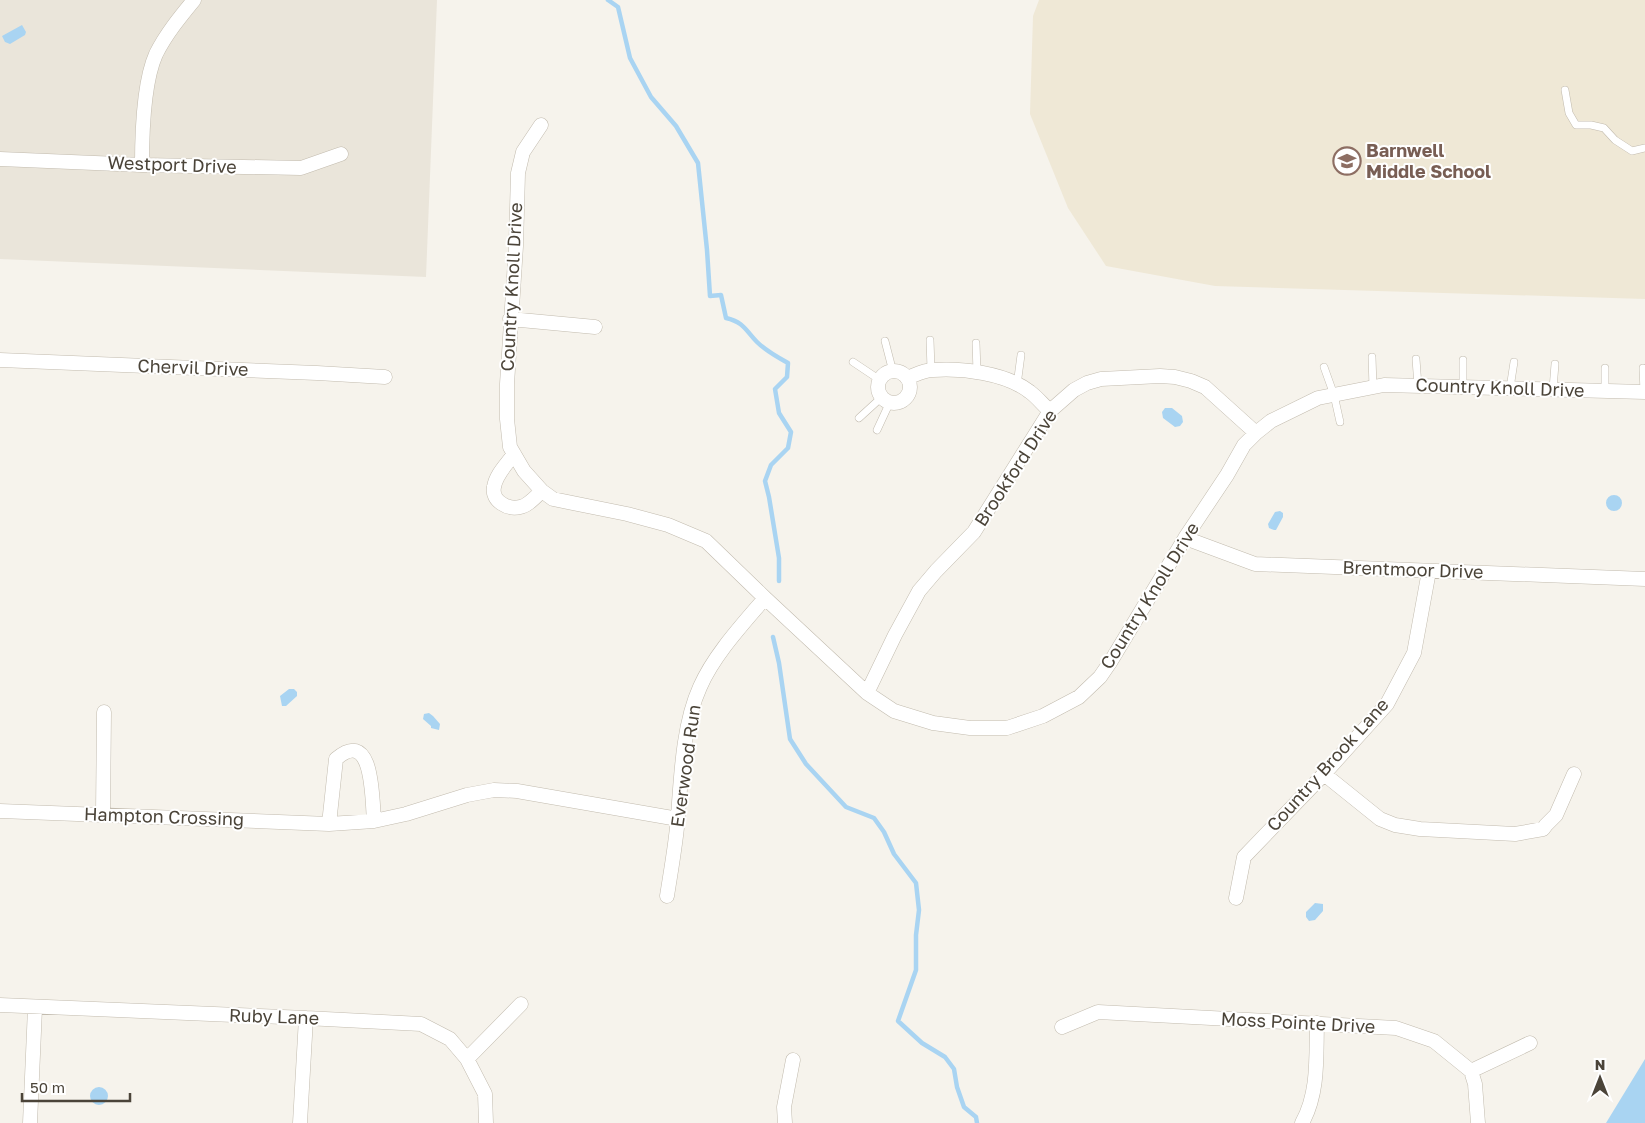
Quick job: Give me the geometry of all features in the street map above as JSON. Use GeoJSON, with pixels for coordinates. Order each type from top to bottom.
{"type":"FeatureCollection","features":[{"type":"Feature","properties":{"kind":"street"},"geometry":{"type":"LineString","coordinates":[[142,165],[142,125],[150,75],[156,56],[170,31],[194,0]]}},
{"type":"Feature","properties":{"kind":"street","name":"Country Knoll Drive"},"geometry":{"type":"LineString","coordinates":[[541,125],[523,152],[518,173],[516,246],[510,319],[507,419],[510,447],[524,471],[542,491],[553,499],[627,514],[668,525],[706,541],[867,693],[894,711],[933,724],[1007,728],[1043,716],[1079,697],[1100,677],[1112,661],[1184,538],[1227,475],[1244,445],[1271,421],[1318,398],[1384,385],[1644,392]]}},
{"type":"Feature","properties":{"kind":"street","name":"Westport Drive"},"geometry":{"type":"LineString","coordinates":[[0,159],[142,165],[301,168],[341,154]]}},
{"type":"Feature","properties":{"kind":"street"},"geometry":{"type":"LineString","coordinates":[[510,319],[595,327]]}},
{"type":"Feature","properties":{"kind":"street","name":"Chervil Drive"},"geometry":{"type":"LineString","coordinates":[[0,360],[385,377]]}},
{"type":"Feature","properties":{"kind":"street"},"geometry":{"type":"LineString","coordinates":[[907,378],[931,370],[977,372],[1008,380],[1030,391],[1050,411]]}},
{"type":"Feature","properties":{"kind":"street"},"geometry":{"type":"LineString","coordinates":[[900,372],[907,378],[910,390],[906,398],[897,403],[886,400],[878,390],[880,380],[884,375],[900,372]]}},
{"type":"Feature","properties":{"kind":"street","name":"Brookford Drive"},"geometry":{"type":"LineString","coordinates":[[867,693],[895,635],[919,592],[936,571],[974,532],[1050,411],[1074,390],[1101,378],[1175,377],[1205,387],[1256,433]]}},
{"type":"Feature","properties":{"kind":"street"},"geometry":{"type":"LineString","coordinates":[[514,454],[494,485],[493,493],[497,500],[508,507],[521,507],[542,491]]}},
{"type":"Feature","properties":{"kind":"street","name":"Brentmoor Drive"},"geometry":{"type":"LineString","coordinates":[[1184,538],[1255,564],[1645,579]]}},
{"type":"Feature","properties":{"kind":"street","name":"Country Brook Lane"},"geometry":{"type":"LineString","coordinates":[[1236,898],[1244,857],[1324,774],[1387,704],[1414,653],[1429,571]]}},
{"type":"Feature","properties":{"kind":"street","name":"Everwood Run"},"geometry":{"type":"LineString","coordinates":[[667,896],[692,705],[700,685],[726,644],[765,598]]}},
{"type":"Feature","properties":{"kind":"street"},"geometry":{"type":"LineString","coordinates":[[103,814],[104,712]]}},
{"type":"Feature","properties":{"kind":"street"},"geometry":{"type":"LineString","coordinates":[[329,824],[336,759],[343,752],[354,750],[360,752],[367,764],[374,821]]}},
{"type":"Feature","properties":{"kind":"street"},"geometry":{"type":"LineString","coordinates":[[1324,774],[1380,819],[1395,825],[1420,829],[1516,834],[1542,829],[1556,815],[1574,774]]}},
{"type":"Feature","properties":{"kind":"street","name":"Hampton Crossing"},"geometry":{"type":"LineString","coordinates":[[0,811],[329,824],[374,821],[406,814],[467,795],[494,790],[517,790],[678,819]]}},
{"type":"Feature","properties":{"kind":"street"},"geometry":{"type":"LineString","coordinates":[[467,1059],[521,1004]]}},
{"type":"Feature","properties":{"kind":"street","name":"Ruby Lane"},"geometry":{"type":"LineString","coordinates":[[0,1006],[421,1024],[450,1039],[467,1059],[485,1094],[486,1123]]}},
{"type":"Feature","properties":{"kind":"street"},"geometry":{"type":"LineString","coordinates":[[30,1123],[35,1008]]}},
{"type":"Feature","properties":{"kind":"street","name":"Moss Pointe Drive"},"geometry":{"type":"LineString","coordinates":[[1062,1027],[1098,1012],[1396,1028],[1434,1041],[1471,1072]]}},
{"type":"Feature","properties":{"kind":"street"},"geometry":{"type":"LineString","coordinates":[[300,1123],[306,1018]]}},
{"type":"Feature","properties":{"kind":"street"},"geometry":{"type":"LineString","coordinates":[[1302,1123],[1308,1112],[1314,1090],[1317,1023]]}},
{"type":"Feature","properties":{"kind":"street"},"geometry":{"type":"LineString","coordinates":[[1478,1123],[1471,1072],[1530,1043]]}},
{"type":"Feature","properties":{"kind":"street"},"geometry":{"type":"LineString","coordinates":[[785,1123],[784,1107],[792,1060]]}},
{"type":"Feature","properties":{"kind":"lane"},"geometry":{"type":"LineString","coordinates":[[1565,90],[1569,113],[1576,125],[1591,125],[1604,128],[1615,140],[1632,151],[1645,148]]}},
{"type":"Feature","properties":{"kind":"lane"},"geometry":{"type":"LineString","coordinates":[[930,340],[931,370]]}},
{"type":"Feature","properties":{"kind":"lane"},"geometry":{"type":"LineString","coordinates":[[885,341],[893,372]]}},
{"type":"Feature","properties":{"kind":"lane"},"geometry":{"type":"LineString","coordinates":[[976,343],[977,372]]}},
{"type":"Feature","properties":{"kind":"lane"},"geometry":{"type":"LineString","coordinates":[[1017,385],[1021,355]]}},
{"type":"Feature","properties":{"kind":"lane"},"geometry":{"type":"LineString","coordinates":[[1372,357],[1373,387]]}},
{"type":"Feature","properties":{"kind":"lane"},"geometry":{"type":"LineString","coordinates":[[1416,359],[1418,386]]}},
{"type":"Feature","properties":{"kind":"lane"},"geometry":{"type":"LineString","coordinates":[[1464,360],[1464,387]]}},
{"type":"Feature","properties":{"kind":"lane"},"geometry":{"type":"LineString","coordinates":[[854,362],[880,380]]}},
{"type":"Feature","properties":{"kind":"lane"},"geometry":{"type":"LineString","coordinates":[[1510,388],[1514,362]]}},
{"type":"Feature","properties":{"kind":"lane"},"geometry":{"type":"LineString","coordinates":[[1553,389],[1555,364]]}},
{"type":"Feature","properties":{"kind":"lane"},"geometry":{"type":"LineString","coordinates":[[1324,367],[1334,395],[1340,422]]}},
{"type":"Feature","properties":{"kind":"lane"},"geometry":{"type":"LineString","coordinates":[[1605,368],[1605,391]]}},
{"type":"Feature","properties":{"kind":"lane"},"geometry":{"type":"LineString","coordinates":[[1643,368],[1644,392]]}},
{"type":"Feature","properties":{"kind":"lane"},"geometry":{"type":"LineString","coordinates":[[859,418],[886,400]]}},
{"type":"Feature","properties":{"kind":"lane"},"geometry":{"type":"LineString","coordinates":[[877,430],[886,400]]}},
{"type":"Feature","properties":{"kind":"shaded area"},"geometry":{"type":"Polygon","coordinates":[[[0,0],[437,0],[426,277],[0,259],[0,0]]]}},
{"type":"Feature","properties":{"kind":"shaded area","name":"Barnwell Middle School"},"geometry":{"type":"Polygon","coordinates":[[[1039,0],[1645,0],[1645,299],[1215,286],[1106,266],[1068,208],[1030,114],[1033,16],[1039,0]]]}},
{"type":"Feature","properties":{"kind":"water"},"geometry":{"type":"Polygon","coordinates":[[[22,25],[26,32],[25,35],[10,44],[5,42],[2,36],[22,25]]]}},
{"type":"Feature","properties":{"kind":"water"},"geometry":{"type":"Polygon","coordinates":[[[1165,408],[1172,408],[1182,416],[1183,422],[1180,426],[1175,427],[1163,418],[1162,412],[1165,408]]]}},
{"type":"Feature","properties":{"kind":"water"},"geometry":{"type":"Polygon","coordinates":[[[1614,495],[1620,497],[1622,503],[1620,509],[1614,511],[1608,509],[1606,503],[1608,497],[1614,495]]]}},
{"type":"Feature","properties":{"kind":"water"},"geometry":{"type":"Polygon","coordinates":[[[1280,511],[1283,513],[1283,517],[1276,530],[1269,528],[1268,524],[1275,512],[1280,511]]]}},
{"type":"Feature","properties":{"kind":"water"},"geometry":{"type":"Polygon","coordinates":[[[289,689],[294,689],[297,692],[297,696],[286,706],[282,706],[280,696],[289,689]]]}},
{"type":"Feature","properties":{"kind":"water"},"geometry":{"type":"Polygon","coordinates":[[[429,713],[440,724],[439,730],[431,728],[423,719],[424,714],[429,713]]]}},
{"type":"Feature","properties":{"kind":"water"},"geometry":{"type":"Polygon","coordinates":[[[1315,903],[1323,904],[1323,911],[1315,920],[1309,921],[1306,917],[1306,912],[1315,903]]]}},
{"type":"Feature","properties":{"kind":"water"},"geometry":{"type":"Polygon","coordinates":[[[1645,1059],[1645,1123],[1606,1123],[1645,1059]]]}},
{"type":"Feature","properties":{"kind":"water"},"geometry":{"type":"Polygon","coordinates":[[[99,1087],[105,1090],[108,1096],[105,1102],[99,1105],[93,1102],[90,1096],[93,1090],[99,1087]]]}},
{"type":"Feature","properties":{"kind":"waterway"},"geometry":{"type":"LineString","coordinates":[[608,0],[618,7],[630,58],[651,97],[676,126],[698,163],[710,296],[721,295],[726,318],[741,324],[764,348],[788,363],[787,377],[775,389],[779,413],[791,432],[788,448],[771,465],[765,481],[779,558],[779,581]]}},
{"type":"Feature","properties":{"kind":"waterway"},"geometry":{"type":"LineString","coordinates":[[773,637],[779,663],[790,739],[806,764],[846,807],[874,818],[884,832],[894,854],[916,883],[919,910],[916,935],[916,970],[898,1021],[922,1043],[945,1057],[954,1069],[957,1087],[964,1107],[976,1117],[977,1123]]}},
{"type":"Feature","properties":{"kind":"place","name":"Barnwell Middle School"},"geometry":{"type":"Point","coordinates":[1347,161]}}]}
